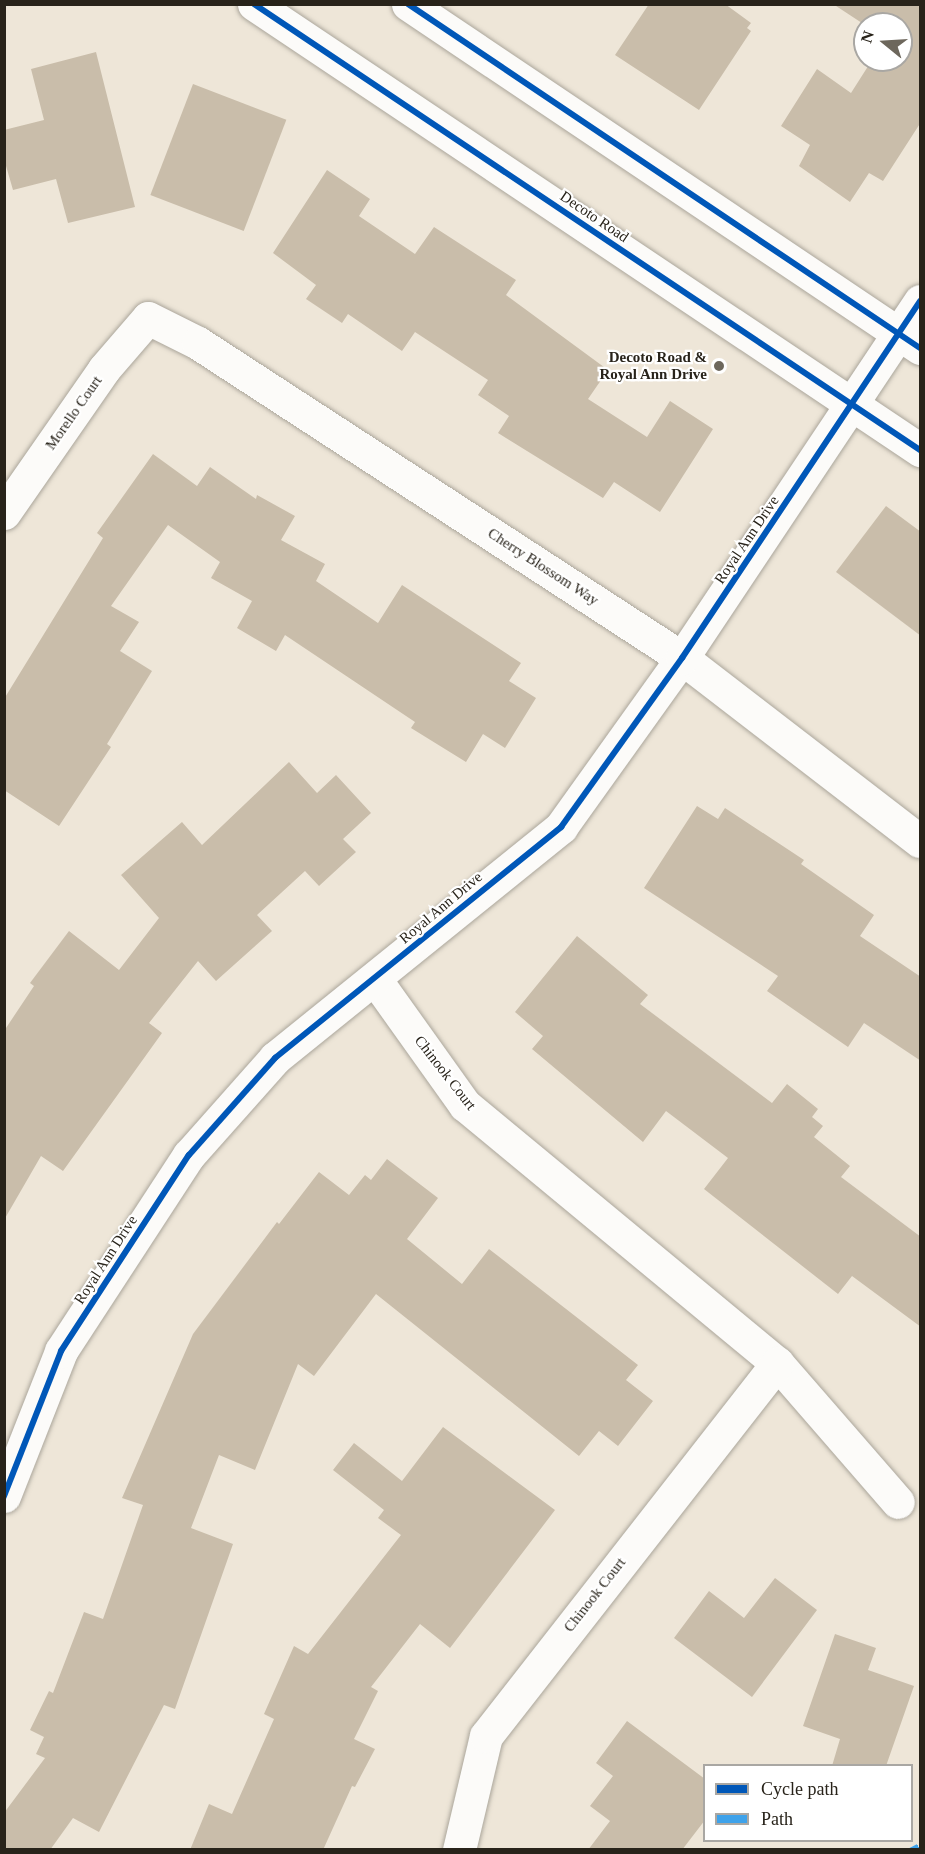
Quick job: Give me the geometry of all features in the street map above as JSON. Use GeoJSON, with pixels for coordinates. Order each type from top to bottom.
{"type":"FeatureCollection","features":[{"type":"Feature","properties":{"kind":"street","name":"Decoto Road"},"geometry":{"type":"LineString","coordinates":[[254,4],[921,450]]}},
{"type":"Feature","properties":{"kind":"street"},"geometry":{"type":"LineString","coordinates":[[408,4],[910,340]]}},
{"type":"Feature","properties":{"kind":"street","name":"Royal Ann Drive"},"geometry":{"type":"LineString","coordinates":[[4,1496],[61,1351],[189,1155],[275,1058],[561,827],[682,658],[852,403],[910,340],[921,301]]}},
{"type":"Feature","properties":{"kind":"street","name":"Morello Court"},"geometry":{"type":"LineString","coordinates":[[4,513],[104,369],[148,318]]}},
{"type":"Feature","properties":{"kind":"street","name":"Cherry Blossom Way"},"geometry":{"type":"LineString","coordinates":[[148,318],[198,343],[682,658],[921,841]]}},
{"type":"Feature","properties":{"kind":"street","name":"Chinook Court"},"geometry":{"type":"LineString","coordinates":[[375,979],[465,1105],[777,1363],[898,1502]]}},
{"type":"Feature","properties":{"kind":"street","name":"Chinook Court"},"geometry":{"type":"LineString","coordinates":[[459,1850],[486,1736],[777,1363]]}},
{"type":"Feature","properties":{"kind":"building"},"geometry":{"type":"Polygon","coordinates":[[[649,4],[725,4],[751,23],[747,28],[751,31],[699,110],[615,55],[649,4]]]}},
{"type":"Feature","properties":{"kind":"building"},"geometry":{"type":"Polygon","coordinates":[[[833,4],[921,4],[921,122],[883,181],[869,173],[850,202],[799,166],[810,145],[781,126],[817,69],[851,93],[864,72],[913,72],[913,12],[853,12],[853,17],[833,4]]]}},
{"type":"Feature","properties":{"kind":"building"},"geometry":{"type":"Polygon","coordinates":[[[96,52],[135,207],[68,223],[56,179],[13,190],[4,159],[4,130],[44,120],[31,69],[96,52]]]}},
{"type":"Feature","properties":{"kind":"building"},"geometry":{"type":"Polygon","coordinates":[[[193,84],[286,120],[244,231],[150,195],[193,84]]]}},
{"type":"Feature","properties":{"kind":"building"},"geometry":{"type":"Polygon","coordinates":[[[327,170],[370,199],[359,216],[415,254],[434,227],[516,280],[506,295],[608,370],[588,399],[647,437],[670,401],[713,429],[660,512],[614,482],[603,498],[498,433],[509,416],[478,395],[488,380],[415,332],[402,351],[348,314],[342,323],[306,299],[316,285],[273,253],[327,170]]]}},
{"type":"Feature","properties":{"kind":"building"},"geometry":{"type":"Polygon","coordinates":[[[153,454],[197,486],[210,467],[256,499],[257,495],[295,516],[281,540],[325,564],[316,581],[378,623],[402,585],[521,663],[509,681],[536,698],[505,748],[483,734],[466,762],[411,728],[415,722],[285,635],[276,651],[237,628],[252,601],[211,578],[220,562],[168,525],[111,606],[139,622],[120,651],[152,671],[107,744],[111,747],[59,826],[4,790],[4,699],[103,538],[97,533],[153,454]]]}},
{"type":"Feature","properties":{"kind":"building"},"geometry":{"type":"Polygon","coordinates":[[[886,506],[921,532],[921,636],[836,572],[886,506]]]}},
{"type":"Feature","properties":{"kind":"building"},"geometry":{"type":"Polygon","coordinates":[[[289,762],[317,793],[336,775],[371,813],[343,839],[356,852],[319,886],[305,871],[257,915],[272,931],[216,981],[198,961],[149,1023],[162,1033],[63,1171],[41,1156],[4,1220],[4,1031],[34,986],[30,983],[69,931],[119,970],[159,918],[121,875],[182,822],[202,845],[289,762]]]}},
{"type":"Feature","properties":{"kind":"building"},"geometry":{"type":"Polygon","coordinates":[[[697,806],[718,819],[725,808],[804,860],[801,864],[874,915],[860,936],[921,977],[921,1061],[864,1023],[848,1047],[767,991],[778,976],[644,888],[697,806]]]}},
{"type":"Feature","properties":{"kind":"building"},"geometry":{"type":"Polygon","coordinates":[[[577,936],[648,995],[640,1004],[772,1103],[787,1084],[818,1109],[812,1117],[823,1126],[814,1137],[850,1166],[841,1177],[921,1237],[921,1327],[852,1276],[838,1294],[704,1189],[728,1158],[666,1111],[643,1142],[532,1049],[543,1036],[515,1012],[577,936]]]}},
{"type":"Feature","properties":{"kind":"building"},"geometry":{"type":"Polygon","coordinates":[[[387,1159],[438,1198],[407,1239],[462,1284],[489,1249],[638,1365],[626,1380],[653,1401],[618,1446],[599,1431],[579,1456],[376,1294],[314,1376],[298,1364],[255,1470],[219,1455],[191,1528],[233,1544],[175,1709],[164,1705],[99,1832],[73,1818],[50,1850],[4,1850],[4,1813],[45,1758],[36,1754],[44,1737],[30,1730],[49,1691],[53,1693],[84,1612],[103,1619],[143,1505],[122,1498],[193,1334],[277,1222],[279,1224],[319,1172],[349,1195],[365,1175],[371,1180],[387,1159]]]}},
{"type":"Feature","properties":{"kind":"building"},"geometry":{"type":"Polygon","coordinates":[[[443,1427],[555,1510],[450,1648],[420,1624],[371,1687],[378,1691],[354,1739],[375,1749],[355,1787],[352,1786],[323,1850],[190,1850],[209,1804],[232,1814],[274,1719],[264,1714],[294,1646],[308,1654],[401,1535],[378,1518],[384,1510],[333,1470],[354,1443],[402,1481],[443,1427]]]}},
{"type":"Feature","properties":{"kind":"building"},"geometry":{"type":"Polygon","coordinates":[[[775,1578],[817,1610],[752,1697],[674,1638],[709,1591],[744,1618],[775,1578]]]}},
{"type":"Feature","properties":{"kind":"building"},"geometry":{"type":"Polygon","coordinates":[[[835,1634],[876,1648],[868,1670],[914,1686],[887,1764],[833,1764],[840,1739],[803,1726],[835,1634]]]}},
{"type":"Feature","properties":{"kind":"building"},"geometry":{"type":"Polygon","coordinates":[[[627,1721],[703,1778],[703,1823],[682,1850],[588,1850],[610,1821],[590,1806],[613,1776],[596,1763],[627,1721]]]}},
{"type":"Feature","properties":{"kind":"marked path"},"geometry":{"type":"LineString","coordinates":[[910,1850],[920,1845]]}},
{"type":"Feature","properties":{"kind":"cycle path"},"geometry":{"type":"LineString","coordinates":[[254,4],[920,450]]}},
{"type":"Feature","properties":{"kind":"cycle path"},"geometry":{"type":"LineString","coordinates":[[408,4],[920,348]]}},
{"type":"Feature","properties":{"kind":"cycle path"},"geometry":{"type":"LineString","coordinates":[[4,1496],[61,1351],[189,1155],[275,1058],[561,827],[682,658],[920,301]]}},
{"type":"Feature","properties":{"kind":"place","name":"Decoto Road & Royal Ann Drive"},"geometry":{"type":"Point","coordinates":[719,366]}}]}
